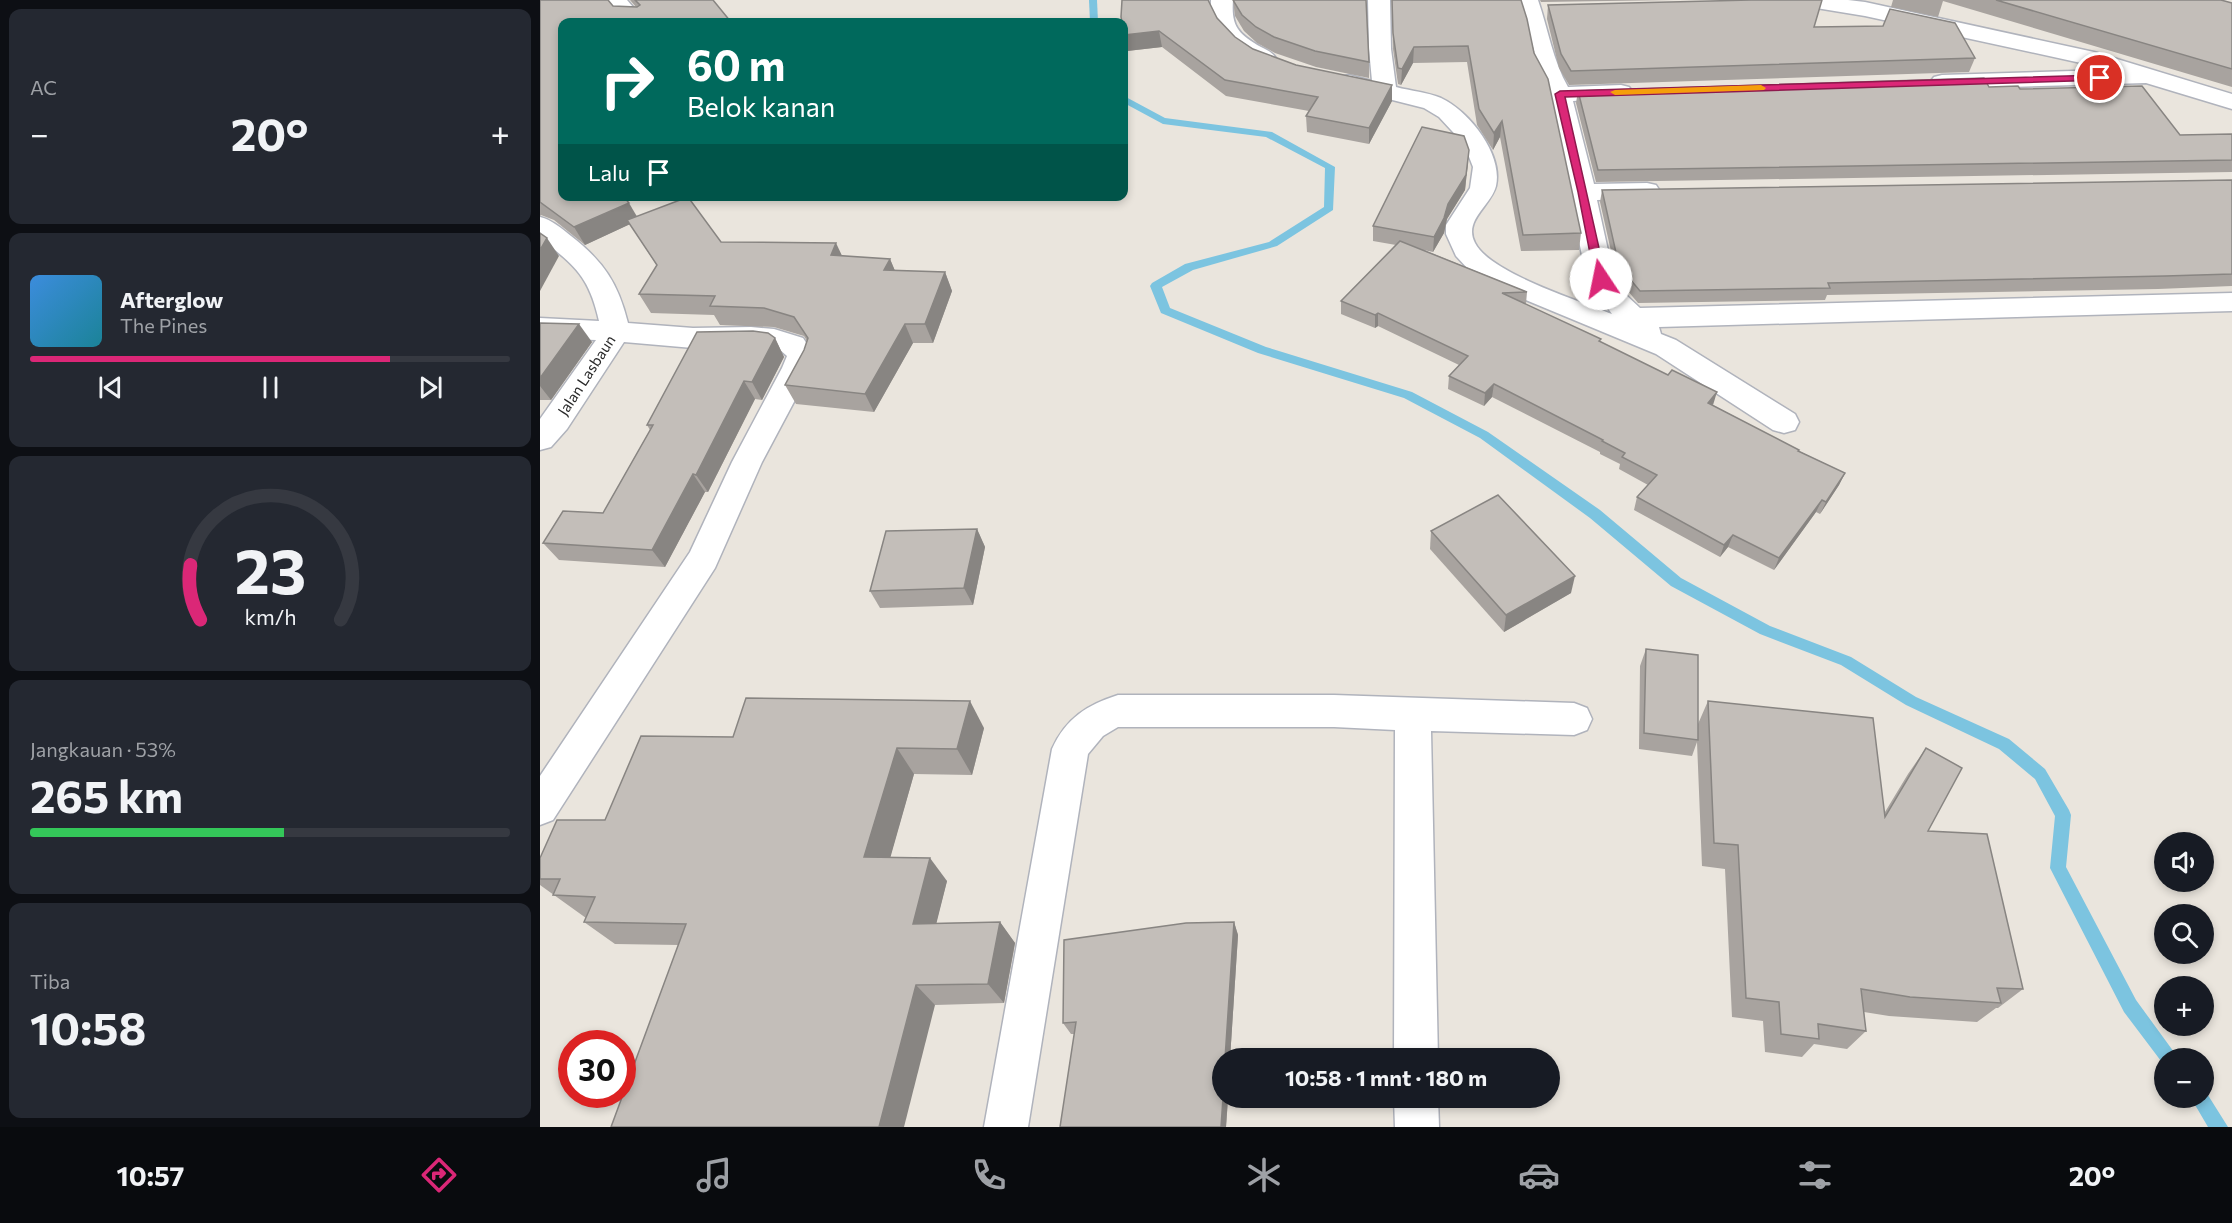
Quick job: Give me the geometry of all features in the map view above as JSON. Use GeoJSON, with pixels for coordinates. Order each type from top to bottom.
{"type":"FeatureCollection","features":[{"type":"Feature","properties":{"kind":"street"},"geometry":{"type":"LineString","coordinates":[[615,0],[631,18]]}},
{"type":"Feature","properties":{"kind":"street"},"geometry":{"type":"LineString","coordinates":[[1222,0],[1222,20],[1245,49],[1287,68]]}},
{"type":"Feature","properties":{"kind":"street"},"geometry":{"type":"LineString","coordinates":[[1379,0],[1380,49],[1385,90]]}},
{"type":"Feature","properties":{"kind":"street"},"geometry":{"type":"LineString","coordinates":[[1798,1],[1864,9],[2086,57],[2232,102]]}},
{"type":"Feature","properties":{"kind":"street"},"geometry":{"type":"LineString","coordinates":[[1538,7],[1546,69],[1560,94],[1601,279],[1616,302],[1666,347],[1784,422]]}},
{"type":"Feature","properties":{"kind":"street"},"geometry":{"type":"LineString","coordinates":[[1919,83],[2147,76]]}},
{"type":"Feature","properties":{"kind":"street"},"geometry":{"type":"LineString","coordinates":[[1330,78],[1432,103],[1447,111],[1475,142],[1482,154],[1485,167],[1483,188],[1459,225],[1458,231],[1462,244],[1478,263],[1502,280],[1666,347]]}},
{"type":"Feature","properties":{"kind":"street"},"geometry":{"type":"LineString","coordinates":[[1560,94],[1644,92]]}},
{"type":"Feature","properties":{"kind":"street"},"geometry":{"type":"LineString","coordinates":[[1583,192],[1666,190]]}},
{"type":"Feature","properties":{"kind":"street","name":"Jalan Lasbaun"},"geometry":{"type":"LineString","coordinates":[[540,225],[587,265],[599,279],[616,332],[556,421],[540,439]]}},
{"type":"Feature","properties":{"kind":"street"},"geometry":{"type":"LineString","coordinates":[[1632,318],[2232,302]]}},
{"type":"Feature","properties":{"kind":"street"},"geometry":{"type":"LineString","coordinates":[[540,328],[576,327],[693,338],[785,340],[796,346],[801,356],[797,368],[747,462],[703,559],[540,808]]}},
{"type":"Feature","properties":{"kind":"street"},"geometry":{"type":"LineString","coordinates":[[1006,1127],[1070,749],[1087,725],[1100,716],[1119,711],[1334,711],[1574,719]]}},
{"type":"Feature","properties":{"kind":"street"},"geometry":{"type":"LineString","coordinates":[[1413,715],[1416,1048]]}},
{"type":"Feature","properties":{"kind":"street"},"geometry":{"type":"LineString","coordinates":[[1416,1108],[1416,1127]]}},
{"type":"Feature","properties":{"kind":"building"},"geometry":{"type":"Polygon","coordinates":[[[540,0],[608,0],[613,6],[637,7],[640,5],[635,0],[713,0],[728,18],[558,18],[558,201],[627,201],[629,203],[574,227],[540,202],[540,0]]]}},
{"type":"Feature","properties":{"kind":"building"},"geometry":{"type":"Polygon","coordinates":[[[1122,0],[1208,0],[1217,18],[1235,37],[1253,49],[1296,65],[1392,85],[1369,128],[1306,116],[1318,97],[1225,80],[1159,31],[1128,35],[1128,18],[1121,17],[1122,0]]]}},
{"type":"Feature","properties":{"kind":"building"},"geometry":{"type":"Polygon","coordinates":[[[1233,0],[1366,0],[1369,62],[1315,51],[1274,37],[1256,27],[1242,15],[1233,0]]]}},
{"type":"Feature","properties":{"kind":"building"},"geometry":{"type":"Polygon","coordinates":[[[1392,0],[1521,0],[1534,53],[1548,79],[1581,233],[1523,235],[1502,121],[1494,133],[1479,109],[1468,46],[1414,47],[1402,69],[1398,68],[1393,33],[1392,0]]]}},
{"type":"Feature","properties":{"kind":"building"},"geometry":{"type":"Polygon","coordinates":[[[1822,0],[1814,27],[1883,26],[1890,9],[1955,23],[1975,58],[1571,71],[1561,54],[1548,5],[1822,0]]]}},
{"type":"Feature","properties":{"kind":"building"},"geometry":{"type":"Polygon","coordinates":[[[1996,0],[2221,0],[2232,3],[2232,69],[1996,0]]]}},
{"type":"Feature","properties":{"kind":"building"},"geometry":{"type":"Polygon","coordinates":[[[1984,78],[1989,87],[2018,86],[2020,89],[2142,86],[2180,135],[2232,134],[2232,160],[1598,170],[1578,91],[1984,78]]]}},
{"type":"Feature","properties":{"kind":"building"},"geometry":{"type":"Polygon","coordinates":[[[1422,127],[1464,136],[1469,150],[1466,175],[1448,204],[1434,237],[1373,226],[1422,127]]]}},
{"type":"Feature","properties":{"kind":"building"},"geometry":{"type":"Polygon","coordinates":[[[2232,180],[2232,274],[1828,283],[1830,288],[1640,291],[1619,266],[1602,190],[2232,180]]]}},
{"type":"Feature","properties":{"kind":"building"},"geometry":{"type":"Polygon","coordinates":[[[677,201],[691,201],[721,242],[836,243],[831,255],[890,259],[884,270],[945,272],[925,324],[905,324],[865,394],[785,385],[808,338],[794,317],[764,308],[710,306],[715,296],[639,294],[657,265],[627,220],[677,201]]]}},
{"type":"Feature","properties":{"kind":"building"},"geometry":{"type":"Polygon","coordinates":[[[540,233],[547,238],[540,250],[540,233]]]}},
{"type":"Feature","properties":{"kind":"building"},"geometry":{"type":"Polygon","coordinates":[[[1400,241],[1527,292],[1502,293],[1601,339],[1599,341],[1668,375],[1672,370],[1717,392],[1708,403],[1845,473],[1826,502],[1822,500],[1779,558],[1733,535],[1724,545],[1637,497],[1657,475],[1622,457],[1625,453],[1494,384],[1485,393],[1449,376],[1468,356],[1378,313],[1375,315],[1341,301],[1400,241]]]}},
{"type":"Feature","properties":{"kind":"building"},"geometry":{"type":"Polygon","coordinates":[[[540,323],[579,324],[540,378],[540,323]]]}},
{"type":"Feature","properties":{"kind":"building"},"geometry":{"type":"Polygon","coordinates":[[[697,332],[768,333],[775,338],[752,382],[744,381],[696,475],[693,474],[652,550],[543,543],[563,511],[603,513],[653,425],[647,425],[697,332]]]}},
{"type":"Feature","properties":{"kind":"building"},"geometry":{"type":"Polygon","coordinates":[[[1498,495],[1575,576],[1506,615],[1431,531],[1498,495]]]}},
{"type":"Feature","properties":{"kind":"building"},"geometry":{"type":"Polygon","coordinates":[[[977,529],[964,588],[870,591],[886,531],[977,529]]]}},
{"type":"Feature","properties":{"kind":"building"},"geometry":{"type":"Polygon","coordinates":[[[1646,649],[1698,655],[1698,740],[1644,733],[1646,649]]]}},
{"type":"Feature","properties":{"kind":"building"},"geometry":{"type":"Polygon","coordinates":[[[746,698],[970,701],[957,749],[897,748],[864,857],[930,858],[913,924],[1000,922],[988,984],[916,985],[879,1127],[611,1127],[618,1108],[636,1108],[636,1059],[686,924],[584,922],[595,897],[553,895],[560,879],[540,879],[540,858],[557,820],[605,820],[641,736],[733,737],[746,698]]]}},
{"type":"Feature","properties":{"kind":"building"},"geometry":{"type":"Polygon","coordinates":[[[1708,701],[1873,718],[1885,817],[1926,748],[1962,768],[1928,831],[1987,834],[2023,989],[1997,988],[2001,1003],[1910,997],[1861,989],[1866,1031],[1818,1024],[1819,1039],[1781,1034],[1779,1002],[1746,998],[1738,845],[1714,843],[1708,701]]]}},
{"type":"Feature","properties":{"kind":"building"},"geometry":{"type":"Polygon","coordinates":[[[1234,922],[1226,1048],[1212,1048],[1212,1108],[1222,1108],[1221,1127],[1060,1127],[1076,1022],[1063,1023],[1064,940],[1186,923],[1234,922]]]}},
{"type":"Feature","properties":{"kind":"waterway"},"geometry":{"type":"LineString","coordinates":[[1093,0],[1094,18]]}},
{"type":"Feature","properties":{"kind":"waterway"},"geometry":{"type":"LineString","coordinates":[[1128,101],[1163,121],[1268,134],[1330,167],[1329,208],[1273,244],[1189,267],[1156,286],[1165,310],[1262,350],[1408,395],[1484,435],[1595,514],[1676,582],[1765,630],[1846,661],[1911,701],[2004,744],[2040,774],[2063,815],[2058,868],[2130,1006],[2162,1048]]}},
{"type":"Feature","properties":{"kind":"waterway"},"geometry":{"type":"LineString","coordinates":[[2207,1108],[2219,1127]]}},
{"type":"Feature","properties":{"kind":"slow traffic"},"geometry":{"type":"LineString","coordinates":[[1615,92],[1761,88]]}},
{"type":"Feature","properties":{"kind":"route"},"geometry":{"type":"LineString","coordinates":[[1601,279],[1560,94],[2100,78]]}}]}
